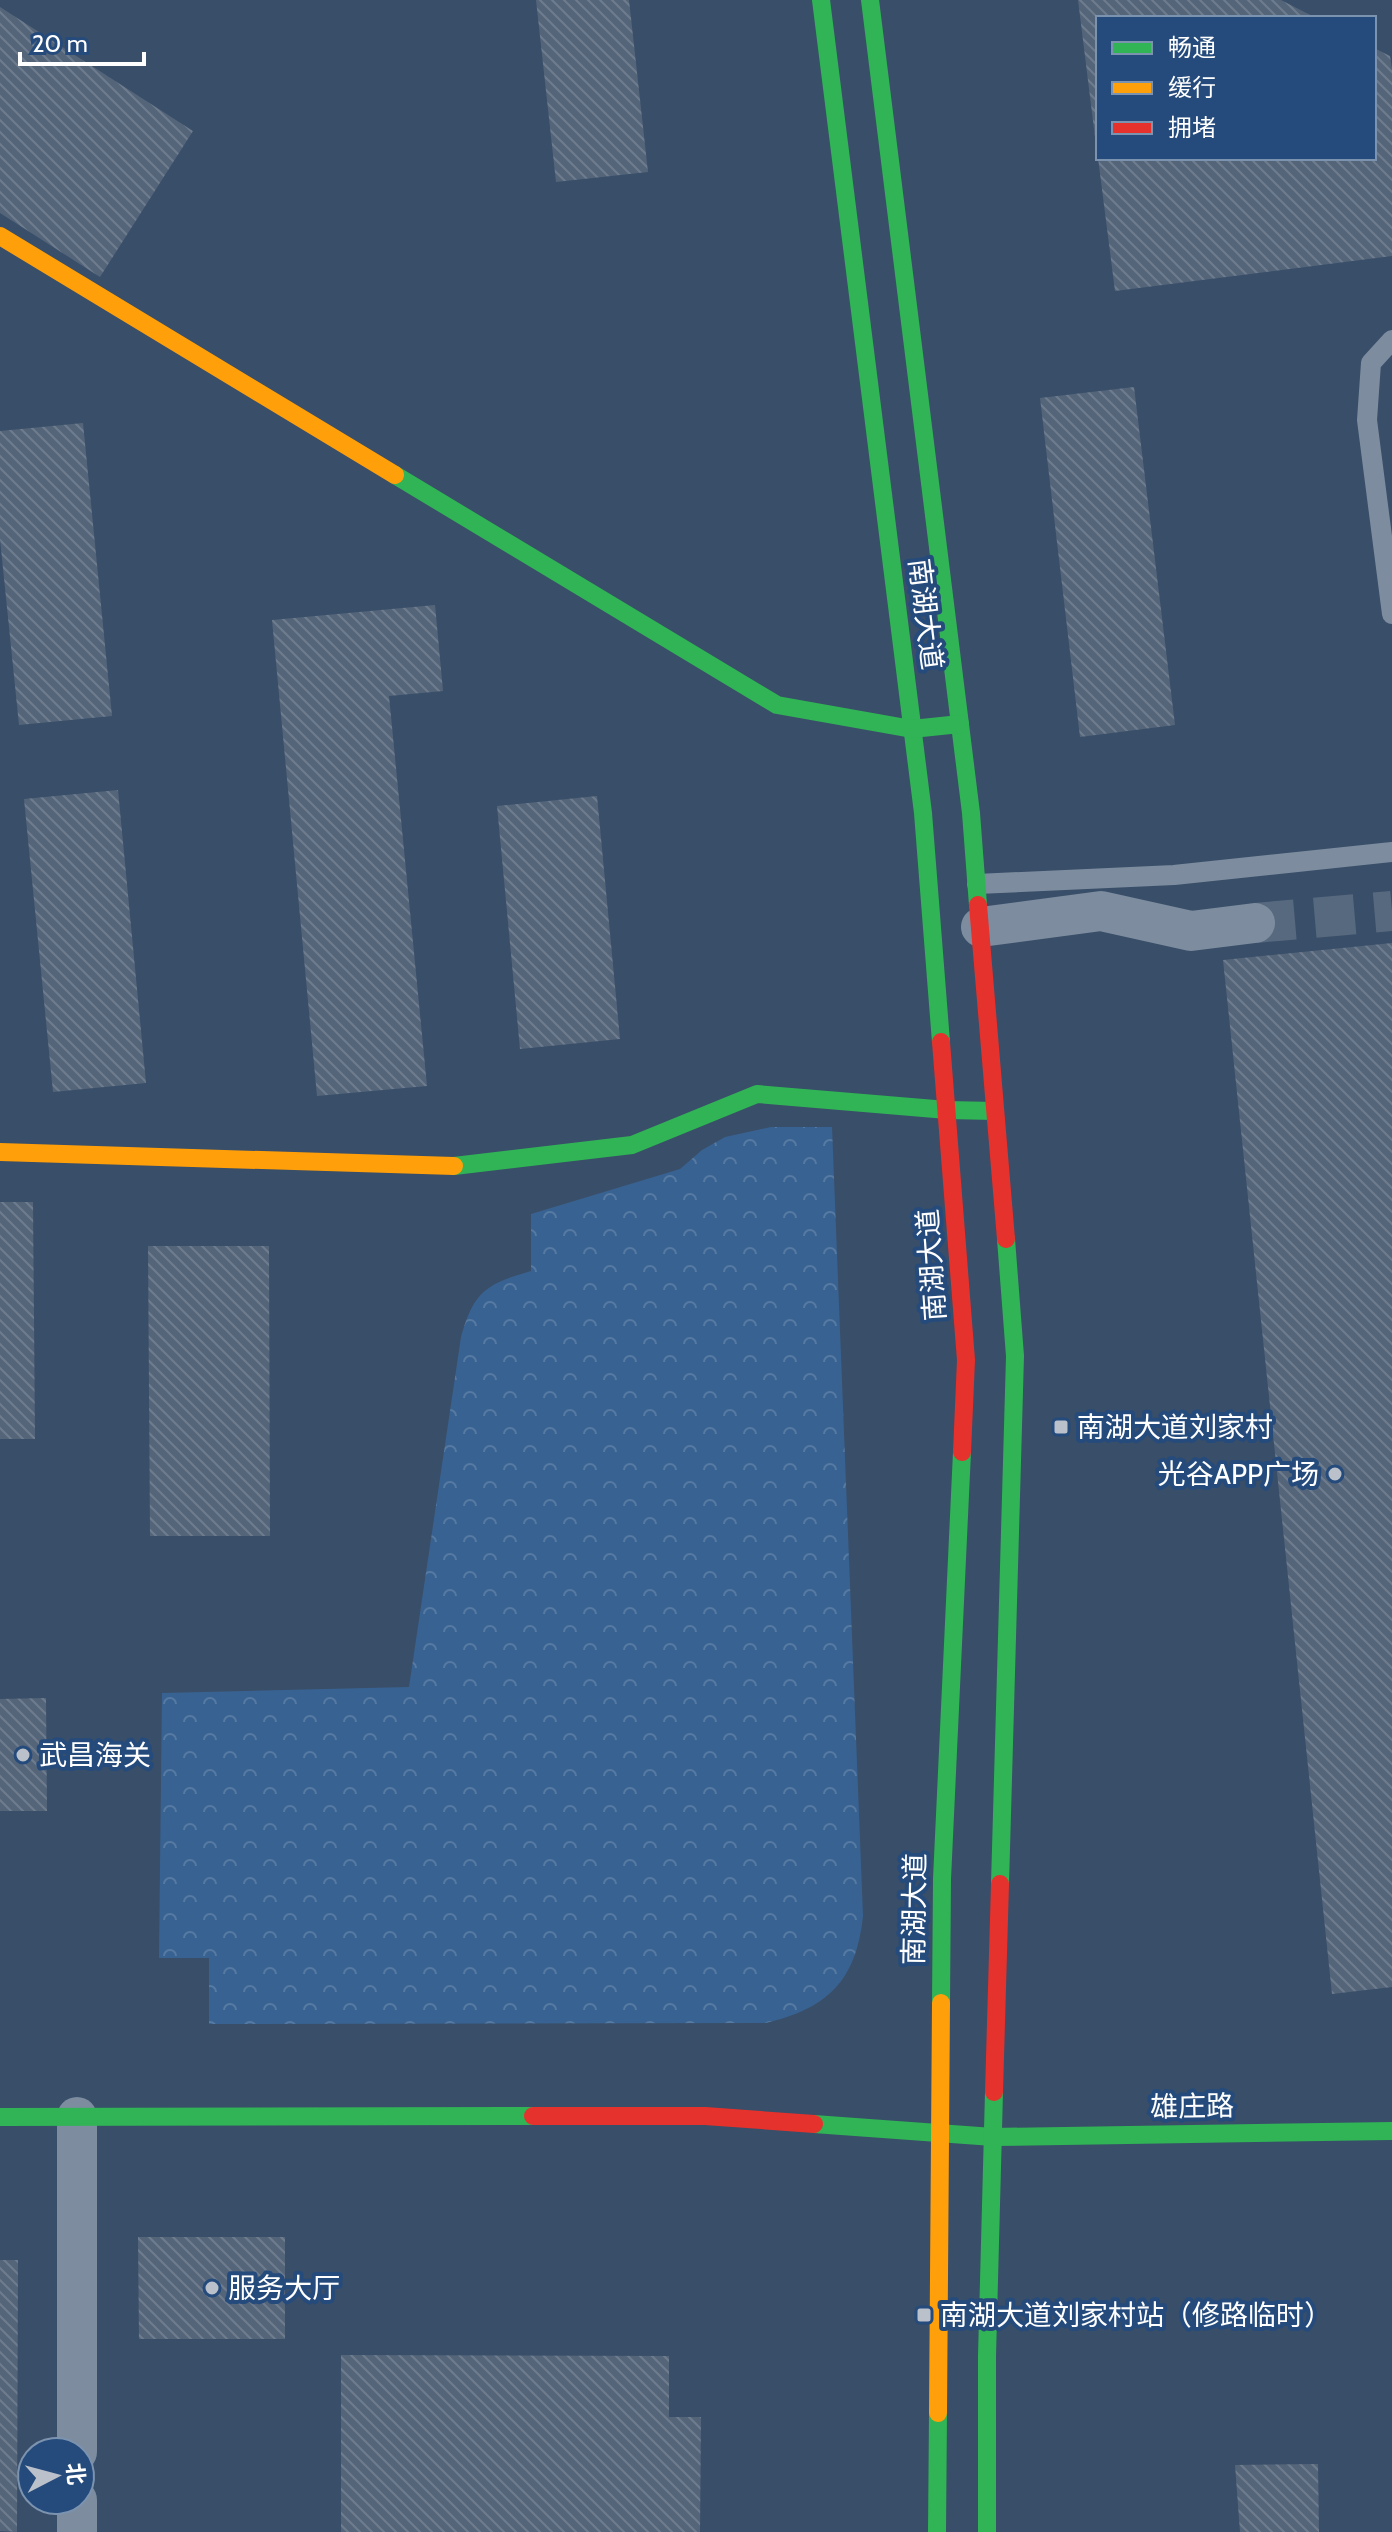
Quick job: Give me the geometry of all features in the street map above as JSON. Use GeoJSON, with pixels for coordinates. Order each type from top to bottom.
{"type":"FeatureCollection","features":[{"type":"Feature","properties":{"kind":"main road","name":"南湖大道"},"geometry":{"type":"LineString","coordinates":[[821,0],[923,813],[966,1360],[942,1879],[937,2532]]}},
{"type":"Feature","properties":{"kind":"main road","name":"南湖大道"},"geometry":{"type":"LineString","coordinates":[[870,0],[971,813],[1015,1356],[987,2356],[987,2532]]}},
{"type":"Feature","properties":{"kind":"main road"},"geometry":{"type":"LineString","coordinates":[[0,236],[777,705],[912,729],[960,724]]}},
{"type":"Feature","properties":{"kind":"main road"},"geometry":{"type":"LineString","coordinates":[[0,1152],[454,1166],[632,1145],[757,1094],[947,1110],[995,1111]]}},
{"type":"Feature","properties":{"kind":"main road","name":"雄庄路"},"geometry":{"type":"LineString","coordinates":[[0,2117],[705,2116],[993,2137],[1392,2131]]}},
{"type":"Feature","properties":{"kind":"street"},"geometry":{"type":"LineString","coordinates":[[981,927],[1101,911],[1191,931],[1255,923]]}},
{"type":"Feature","properties":{"kind":"street"},"geometry":{"type":"LineString","coordinates":[[77,2117],[77,2436]]}},
{"type":"Feature","properties":{"kind":"lane"},"geometry":{"type":"LineString","coordinates":[[1392,340],[1371,363],[1367,420],[1392,614]]}},
{"type":"Feature","properties":{"kind":"lane"},"geometry":{"type":"LineString","coordinates":[[977,884],[1174,875],[1392,852]]}},
{"type":"Feature","properties":{"kind":"green space"},"geometry":{"type":"Polygon","coordinates":[[[771,1127],[832,1127],[863,1916],[854,1958],[846,1974],[822,2000],[788,2017],[766,2023],[209,2024],[209,1958],[159,1958],[162,1693],[409,1687],[461,1337],[471,1309],[484,1291],[503,1280],[531,1271],[531,1214],[680,1169],[702,1150],[725,1137],[771,1127]]]}},
{"type":"Feature","properties":{"kind":"building"},"geometry":{"type":"Polygon","coordinates":[[[536,0],[629,0],[648,172],[556,182],[536,0]]]}},
{"type":"Feature","properties":{"kind":"building"},"geometry":{"type":"Polygon","coordinates":[[[1078,0],[1281,0],[1312,16],[1096,16],[1096,145],[1078,0]]]}},
{"type":"Feature","properties":{"kind":"building"},"geometry":{"type":"Polygon","coordinates":[[[0,7],[193,131],[100,277],[0,213],[0,7]]]}},
{"type":"Feature","properties":{"kind":"building"},"geometry":{"type":"Polygon","coordinates":[[[1376,49],[1390,56],[1392,256],[1115,291],[1098,160],[1376,160],[1376,49]]]}},
{"type":"Feature","properties":{"kind":"building"},"geometry":{"type":"Polygon","coordinates":[[[1134,387],[1175,725],[1080,737],[1040,398],[1134,387]]]}},
{"type":"Feature","properties":{"kind":"building"},"geometry":{"type":"Polygon","coordinates":[[[83,423],[112,716],[19,725],[0,539],[0,431],[83,423]]]}},
{"type":"Feature","properties":{"kind":"building"},"geometry":{"type":"Polygon","coordinates":[[[435,605],[443,691],[389,696],[427,1086],[317,1096],[272,620],[435,605]]]}},
{"type":"Feature","properties":{"kind":"building"},"geometry":{"type":"Polygon","coordinates":[[[118,790],[146,1083],[53,1092],[24,799],[118,790]]]}},
{"type":"Feature","properties":{"kind":"building"},"geometry":{"type":"Polygon","coordinates":[[[597,796],[620,1039],[520,1049],[497,806],[597,796]]]}},
{"type":"Feature","properties":{"kind":"building","name":"光谷APP广场"},"geometry":{"type":"Polygon","coordinates":[[[1392,943],[1392,1987],[1332,1994],[1223,960],[1392,943]]]}},
{"type":"Feature","properties":{"kind":"building"},"geometry":{"type":"Polygon","coordinates":[[[0,1202],[33,1202],[35,1439],[0,1439],[0,1202]]]}},
{"type":"Feature","properties":{"kind":"building"},"geometry":{"type":"Polygon","coordinates":[[[148,1246],[269,1246],[270,1536],[150,1536],[148,1246]]]}},
{"type":"Feature","properties":{"kind":"building","name":"武昌海关"},"geometry":{"type":"Polygon","coordinates":[[[46,1698],[47,1811],[0,1811],[0,1699],[46,1698]]]}},
{"type":"Feature","properties":{"kind":"building","name":"服务大厅"},"geometry":{"type":"Polygon","coordinates":[[[138,2237],[285,2237],[285,2339],[139,2339],[138,2237]]]}},
{"type":"Feature","properties":{"kind":"building"},"geometry":{"type":"Polygon","coordinates":[[[0,2260],[18,2260],[17,2532],[0,2531],[0,2260]]]}},
{"type":"Feature","properties":{"kind":"building"},"geometry":{"type":"Polygon","coordinates":[[[341,2355],[669,2356],[669,2417],[701,2417],[700,2532],[341,2532],[341,2355]]]}},
{"type":"Feature","properties":{"kind":"building"},"geometry":{"type":"Polygon","coordinates":[[[1318,2464],[1319,2532],[1240,2532],[1235,2465],[1318,2464]]]}},
{"type":"Feature","properties":{"kind":"tunnel"},"geometry":{"type":"LineString","coordinates":[[1255,923],[1392,911]]}},
{"type":"Feature","properties":{"kind":"traffic: fast"},"geometry":{"type":"LineString","coordinates":[[821,0],[923,813],[941,1042]]}},
{"type":"Feature","properties":{"kind":"traffic: fast"},"geometry":{"type":"LineString","coordinates":[[870,0],[971,813],[978,905]]}},
{"type":"Feature","properties":{"kind":"traffic: fast"},"geometry":{"type":"LineString","coordinates":[[395,475],[777,705],[912,729],[960,724]]}},
{"type":"Feature","properties":{"kind":"traffic: fast"},"geometry":{"type":"LineString","coordinates":[[454,1166],[632,1145],[757,1094],[947,1110],[995,1111]]}},
{"type":"Feature","properties":{"kind":"traffic: fast"},"geometry":{"type":"LineString","coordinates":[[1000,1884],[1015,1356],[1006,1239]]}},
{"type":"Feature","properties":{"kind":"traffic: fast"},"geometry":{"type":"LineString","coordinates":[[941,2003],[942,1879],[962,1452]]}},
{"type":"Feature","properties":{"kind":"traffic: fast"},"geometry":{"type":"LineString","coordinates":[[987,2532],[987,2356],[994,2092]]}},
{"type":"Feature","properties":{"kind":"traffic: fast"},"geometry":{"type":"LineString","coordinates":[[0,2117],[533,2116]]}},
{"type":"Feature","properties":{"kind":"traffic: fast"},"geometry":{"type":"LineString","coordinates":[[814,2124],[993,2137],[1392,2131]]}},
{"type":"Feature","properties":{"kind":"traffic: fast"},"geometry":{"type":"LineString","coordinates":[[937,2532],[938,2413]]}},
{"type":"Feature","properties":{"kind":"traffic: slow"},"geometry":{"type":"LineString","coordinates":[[0,236],[395,475]]}},
{"type":"Feature","properties":{"kind":"traffic: slow"},"geometry":{"type":"LineString","coordinates":[[0,1152],[454,1166]]}},
{"type":"Feature","properties":{"kind":"traffic: slow"},"geometry":{"type":"LineString","coordinates":[[938,2413],[941,2003]]}},
{"type":"Feature","properties":{"kind":"traffic: jam"},"geometry":{"type":"LineString","coordinates":[[978,905],[1006,1239]]}},
{"type":"Feature","properties":{"kind":"traffic: jam"},"geometry":{"type":"LineString","coordinates":[[941,1042],[966,1360],[962,1452]]}},
{"type":"Feature","properties":{"kind":"traffic: jam"},"geometry":{"type":"LineString","coordinates":[[994,2092],[1000,1884]]}},
{"type":"Feature","properties":{"kind":"traffic: jam"},"geometry":{"type":"LineString","coordinates":[[533,2116],[705,2116],[814,2124]]}},
{"type":"Feature","properties":{"kind":"place","name":"南湖大道刘家村"},"geometry":{"type":"Point","coordinates":[1061,1427]}},
{"type":"Feature","properties":{"kind":"place","name":"光谷APP广场"},"geometry":{"type":"Point","coordinates":[1335,1474]}},
{"type":"Feature","properties":{"kind":"place","name":"武昌海关"},"geometry":{"type":"Point","coordinates":[23,1755]}},
{"type":"Feature","properties":{"kind":"place","name":"服务大厅"},"geometry":{"type":"Point","coordinates":[212,2288]}},
{"type":"Feature","properties":{"kind":"place","name":"南湖大道刘家村站（修路临时）"},"geometry":{"type":"Point","coordinates":[924,2315]}}]}
